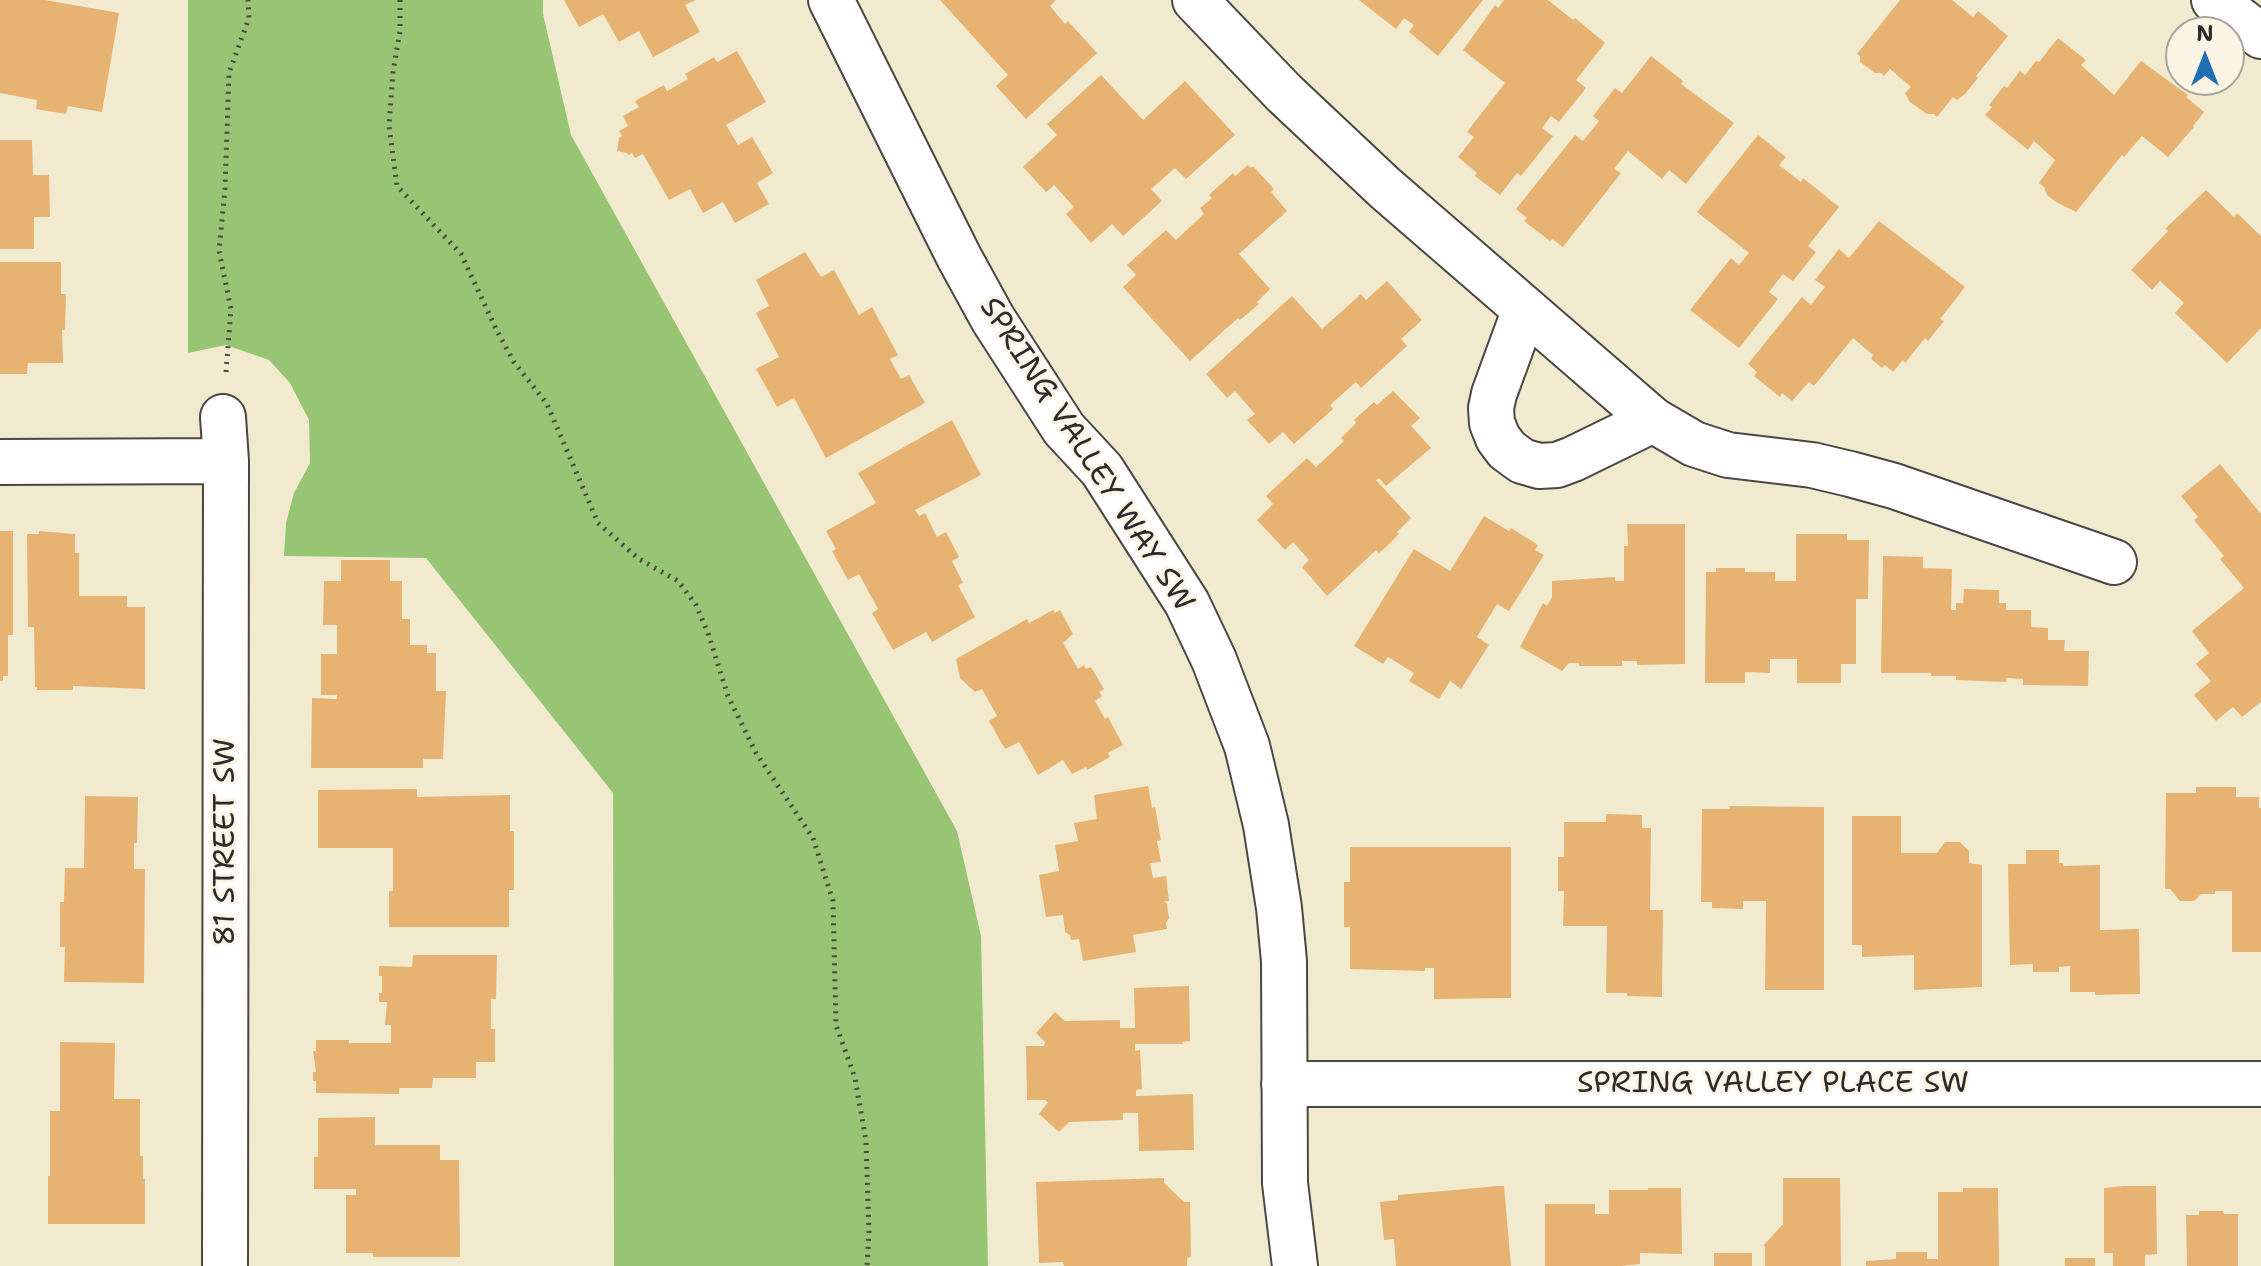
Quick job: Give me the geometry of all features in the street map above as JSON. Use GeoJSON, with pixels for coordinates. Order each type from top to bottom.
{"type":"FeatureCollection","features":[{"type":"Feature","properties":{"kind":"street","name":"SPRING VALLEY WAY SW"},"geometry":{"type":"LineString","coordinates":[[831,0],[993,319],[1064,429],[1102,470],[1187,603],[1214,660],[1247,746],[1268,839],[1284,961],[1285,1183],[1295,1266]]}},
{"type":"Feature","properties":{"kind":"street"},"geometry":{"type":"LineString","coordinates":[[1195,0],[1284,93],[1385,188],[1653,420],[1694,444],[1728,455],[1812,465],[1894,486],[2114,562]]}},
{"type":"Feature","properties":{"kind":"street"},"geometry":{"type":"LineString","coordinates":[[2214,0],[2261,36]]}},
{"type":"Feature","properties":{"kind":"street"},"geometry":{"type":"LineString","coordinates":[[1525,309],[1491,408],[1492,423],[1507,450],[1522,461],[1539,466],[1557,465],[1653,420]]}},
{"type":"Feature","properties":{"kind":"street","name":"81 STREET SW"},"geometry":{"type":"LineString","coordinates":[[223,417],[226,461],[225,1266]]}},
{"type":"Feature","properties":{"kind":"street"},"geometry":{"type":"LineString","coordinates":[[0,462],[226,461]]}},
{"type":"Feature","properties":{"kind":"street","name":"SPRING VALLEY PLACE SW"},"geometry":{"type":"LineString","coordinates":[[1284,1084],[2261,1084]]}},
{"type":"Feature","properties":{"kind":"path"},"geometry":{"type":"LineString","coordinates":[[223,417],[231,309],[219,251],[225,189],[229,73],[249,18],[248,0]]}},
{"type":"Feature","properties":{"kind":"path"},"geometry":{"type":"LineString","coordinates":[[400,0],[400,31],[389,126],[397,186],[461,254],[514,362],[547,404],[598,523],[639,559],[678,581],[696,605],[728,696],[756,753],[813,838],[833,901],[836,1025],[855,1078],[866,1141],[867,1266]]}},
{"type":"Feature","properties":{"kind":"green space"},"geometry":{"type":"Polygon","coordinates":[[[188,0],[543,0],[543,14],[571,135],[957,831],[981,936],[988,1266],[614,1266],[613,793],[426,558],[284,556],[286,523],[294,493],[310,463],[309,420],[290,383],[269,360],[226,345],[188,353],[188,0]]]}},
{"type":"Feature","properties":{"kind":"building"},"geometry":{"type":"Polygon","coordinates":[[[0,0],[45,0],[119,13],[102,112],[68,106],[66,114],[36,109],[37,100],[0,93],[0,0]]]}},
{"type":"Feature","properties":{"kind":"building"},"geometry":{"type":"Polygon","coordinates":[[[564,0],[696,0],[685,5],[700,32],[653,57],[639,31],[619,42],[603,14],[579,27],[564,0]]]}},
{"type":"Feature","properties":{"kind":"building"},"geometry":{"type":"Polygon","coordinates":[[[940,0],[1056,0],[1050,6],[1097,53],[1026,119],[996,86],[1008,75],[940,0]]]}},
{"type":"Feature","properties":{"kind":"building"},"geometry":{"type":"Polygon","coordinates":[[[1359,0],[1483,0],[1438,56],[1409,32],[1414,25],[1404,18],[1396,29],[1359,0]]]}},
{"type":"Feature","properties":{"kind":"building"},"geometry":{"type":"Polygon","coordinates":[[[1504,0],[1548,0],[1605,43],[1576,80],[1586,88],[1559,122],[1551,116],[1542,128],[1553,136],[1521,176],[1517,173],[1500,195],[1475,176],[1477,173],[1458,157],[1474,137],[1467,132],[1505,83],[1463,50],[1495,5],[1498,8],[1504,0]]]}},
{"type":"Feature","properties":{"kind":"building"},"geometry":{"type":"Polygon","coordinates":[[[1900,0],[1952,0],[1973,17],[1978,11],[2008,36],[1965,94],[1957,100],[1953,97],[1937,117],[1910,102],[1905,93],[1911,87],[1890,69],[1884,76],[1875,73],[1860,62],[1857,54],[1900,0]]]}},
{"type":"Feature","properties":{"kind":"building"},"geometry":{"type":"Polygon","coordinates":[[[2058,38],[2086,60],[2081,65],[2114,95],[2141,61],[2165,78],[2165,96],[2187,96],[2204,112],[2168,157],[2142,136],[2124,157],[2122,155],[2076,212],[2047,195],[2039,183],[2055,160],[2034,141],[2028,150],[1985,115],[2004,86],[2007,88],[2020,71],[2025,75],[2036,61],[2039,62],[2058,38]]]}},
{"type":"Feature","properties":{"kind":"building"},"geometry":{"type":"Polygon","coordinates":[[[737,51],[766,102],[726,125],[738,145],[752,137],[773,173],[757,183],[769,204],[735,223],[723,202],[703,213],[690,189],[669,200],[643,154],[635,158],[632,153],[628,155],[617,151],[622,136],[619,131],[628,126],[623,116],[639,107],[635,101],[664,85],[667,91],[688,79],[685,74],[714,57],[717,62],[737,51]]]}},
{"type":"Feature","properties":{"kind":"building"},"geometry":{"type":"Polygon","coordinates":[[[1651,56],[1683,81],[1681,84],[1734,123],[1686,184],[1669,170],[1662,179],[1628,151],[1614,169],[1621,173],[1563,247],[1552,239],[1550,241],[1524,221],[1527,218],[1516,209],[1575,135],[1583,141],[1599,121],[1593,116],[1615,88],[1622,93],[1651,56]]]}},
{"type":"Feature","properties":{"kind":"building"},"geometry":{"type":"Polygon","coordinates":[[[1101,75],[1143,120],[1185,81],[1235,135],[1186,179],[1175,168],[1151,189],[1162,201],[1123,236],[1112,224],[1091,243],[1066,214],[1074,207],[1054,185],[1046,192],[1023,167],[1057,135],[1047,124],[1101,75]]]}},
{"type":"Feature","properties":{"kind":"building"},"geometry":{"type":"Polygon","coordinates":[[[1758,135],[1786,157],[1779,165],[1801,182],[1803,178],[1839,207],[1808,246],[1816,252],[1793,281],[1783,274],[1769,292],[1778,299],[1739,348],[1690,310],[1731,258],[1739,265],[1749,253],[1697,212],[1758,135]]]}},
{"type":"Feature","properties":{"kind":"building"},"geometry":{"type":"Polygon","coordinates":[[[0,140],[32,140],[33,175],[49,175],[50,217],[34,217],[34,249],[0,249],[0,140]]]}},
{"type":"Feature","properties":{"kind":"building"},"geometry":{"type":"Polygon","coordinates":[[[1248,165],[1253,166],[1274,189],[1271,192],[1287,211],[1239,254],[1270,289],[1257,302],[1259,304],[1240,320],[1238,318],[1190,361],[1123,287],[1136,275],[1127,265],[1166,230],[1176,240],[1204,214],[1200,208],[1212,198],[1209,195],[1233,173],[1235,176],[1248,165]]]}},
{"type":"Feature","properties":{"kind":"building"},"geometry":{"type":"Polygon","coordinates":[[[2206,190],[2234,217],[2237,213],[2261,236],[2261,328],[2227,363],[2175,313],[2184,303],[2160,281],[2152,290],[2131,270],[2168,231],[2165,229],[2206,190]]]}},
{"type":"Feature","properties":{"kind":"building"},"geometry":{"type":"Polygon","coordinates":[[[1879,221],[1965,287],[1940,319],[1944,321],[1928,341],[1925,338],[1905,363],[1903,360],[1893,372],[1871,359],[1873,355],[1853,338],[1814,386],[1809,382],[1792,401],[1782,393],[1780,397],[1754,376],[1757,372],[1748,364],[1802,297],[1811,305],[1825,287],[1815,280],[1839,249],[1849,258],[1879,221]]]}},
{"type":"Feature","properties":{"kind":"building"},"geometry":{"type":"Polygon","coordinates":[[[805,252],[821,277],[834,270],[859,315],[872,307],[898,355],[890,359],[901,379],[909,375],[925,403],[826,458],[794,398],[777,407],[756,369],[779,357],[756,313],[769,306],[756,280],[805,252]]]}},
{"type":"Feature","properties":{"kind":"building"},"geometry":{"type":"Polygon","coordinates":[[[0,262],[61,262],[61,294],[66,294],[65,330],[62,330],[63,363],[28,363],[27,374],[0,374],[0,262]]]}},
{"type":"Feature","properties":{"kind":"building"},"geometry":{"type":"Polygon","coordinates":[[[1387,281],[1422,320],[1401,339],[1407,346],[1361,388],[1356,382],[1330,405],[1333,409],[1294,444],[1283,432],[1269,444],[1247,420],[1255,414],[1235,391],[1227,398],[1206,374],[1292,296],[1322,329],[1361,294],[1366,300],[1387,281]]]}},
{"type":"Feature","properties":{"kind":"building"},"geometry":{"type":"Polygon","coordinates":[[[1393,391],[1420,418],[1411,426],[1431,448],[1386,486],[1379,478],[1376,480],[1411,518],[1387,546],[1379,553],[1376,550],[1327,596],[1302,567],[1309,560],[1293,542],[1285,550],[1257,520],[1273,504],[1266,496],[1307,458],[1316,467],[1344,441],[1341,438],[1356,423],[1354,420],[1374,402],[1377,405],[1393,391]]]}},
{"type":"Feature","properties":{"kind":"building"},"geometry":{"type":"Polygon","coordinates":[[[952,420],[981,475],[915,510],[919,516],[925,513],[937,537],[946,532],[959,557],[952,561],[963,583],[958,585],[975,617],[932,642],[926,632],[893,650],[872,613],[878,609],[859,574],[848,580],[832,551],[836,549],[826,531],[876,503],[858,473],[952,420]]]}},
{"type":"Feature","properties":{"kind":"building"},"geometry":{"type":"Polygon","coordinates":[[[2220,464],[2261,514],[2261,702],[2242,717],[2233,707],[2216,721],[2194,695],[2211,681],[2196,664],[2209,653],[2192,631],[2244,588],[2220,559],[2224,556],[2194,520],[2198,517],[2181,496],[2220,464]]]}},
{"type":"Feature","properties":{"kind":"building"},"geometry":{"type":"Polygon","coordinates":[[[1484,516],[1535,543],[1538,546],[1535,550],[1544,555],[1509,611],[1497,604],[1477,637],[1489,645],[1461,689],[1450,681],[1439,699],[1409,681],[1414,673],[1388,657],[1383,664],[1354,646],[1414,549],[1450,571],[1484,516]]]}},
{"type":"Feature","properties":{"kind":"building"},"geometry":{"type":"Polygon","coordinates":[[[1627,524],[1685,524],[1685,664],[1637,665],[1637,661],[1622,661],[1622,666],[1579,666],[1579,663],[1569,663],[1562,671],[1520,647],[1543,603],[1547,606],[1552,597],[1552,581],[1615,577],[1615,581],[1624,581],[1627,524]]]}},
{"type":"Feature","properties":{"kind":"building"},"geometry":{"type":"Polygon","coordinates":[[[0,531],[13,531],[13,635],[8,635],[8,676],[3,676],[3,681],[0,681],[0,531]]]}},
{"type":"Feature","properties":{"kind":"building"},"geometry":{"type":"Polygon","coordinates":[[[39,531],[75,534],[75,553],[79,553],[79,596],[127,596],[127,607],[145,607],[145,689],[73,686],[73,690],[37,690],[34,627],[28,627],[27,534],[39,534],[39,531]]]}},
{"type":"Feature","properties":{"kind":"building"},"geometry":{"type":"Polygon","coordinates":[[[1796,534],[1847,534],[1847,540],[1869,540],[1868,599],[1856,599],[1856,664],[1841,664],[1841,683],[1797,683],[1797,659],[1770,659],[1770,673],[1745,672],[1745,683],[1705,683],[1706,572],[1716,572],[1716,568],[1745,568],[1745,572],[1775,572],[1775,581],[1796,581],[1796,534]]]}},
{"type":"Feature","properties":{"kind":"building"},"geometry":{"type":"Polygon","coordinates":[[[1883,556],[1923,557],[1923,568],[1952,569],[1951,610],[1956,610],[1956,603],[1963,603],[1964,589],[1999,590],[1999,603],[2006,603],[2006,610],[2031,610],[2031,627],[2048,628],[2048,640],[2065,640],[2064,651],[2089,651],[2088,686],[2023,685],[2023,679],[2006,678],[2006,682],[1956,680],[1956,676],[1931,676],[1931,673],[1881,673],[1883,556]]]}},
{"type":"Feature","properties":{"kind":"building"},"geometry":{"type":"Polygon","coordinates":[[[341,560],[390,560],[390,581],[402,581],[402,619],[410,619],[410,645],[427,645],[427,653],[436,653],[436,691],[446,691],[443,759],[423,759],[423,768],[311,768],[312,698],[337,699],[337,695],[321,695],[321,654],[337,654],[337,625],[323,625],[324,581],[341,581],[341,560]]]}},
{"type":"Feature","properties":{"kind":"building"},"geometry":{"type":"Polygon","coordinates":[[[1053,610],[1055,613],[1060,610],[1073,634],[1063,643],[1078,669],[1084,665],[1086,669],[1091,667],[1104,689],[1099,692],[1102,696],[1095,701],[1123,745],[1108,753],[1110,757],[1087,770],[1086,767],[1072,774],[1063,760],[1038,775],[1019,742],[1005,749],[989,721],[997,716],[982,689],[975,692],[960,678],[956,659],[1027,619],[1029,623],[1053,610]]]}},
{"type":"Feature","properties":{"kind":"building"},"geometry":{"type":"Polygon","coordinates":[[[1148,786],[1161,840],[1157,841],[1161,862],[1150,863],[1153,878],[1166,876],[1169,901],[1164,901],[1169,918],[1167,929],[1133,935],[1136,952],[1083,961],[1079,939],[1071,940],[1065,932],[1063,915],[1046,917],[1039,875],[1059,871],[1055,845],[1078,841],[1074,823],[1097,819],[1094,795],[1148,786]]]}},
{"type":"Feature","properties":{"kind":"building"},"geometry":{"type":"Polygon","coordinates":[[[2196,787],[2236,787],[2236,797],[2259,797],[2261,952],[2232,952],[2232,891],[2215,891],[2215,894],[2201,894],[2194,901],[2180,901],[2170,889],[2165,889],[2166,793],[2196,793],[2196,787]]]}},
{"type":"Feature","properties":{"kind":"building"},"geometry":{"type":"Polygon","coordinates":[[[417,789],[417,797],[510,795],[510,831],[514,831],[514,890],[509,890],[509,927],[389,927],[393,848],[318,848],[318,790],[417,789]]]}},
{"type":"Feature","properties":{"kind":"building"},"geometry":{"type":"Polygon","coordinates":[[[85,796],[138,797],[134,869],[145,869],[144,983],[64,982],[65,947],[60,947],[60,902],[64,902],[65,868],[84,868],[85,796]]]}},
{"type":"Feature","properties":{"kind":"building"},"geometry":{"type":"Polygon","coordinates":[[[1730,806],[1824,807],[1824,990],[1765,990],[1766,901],[1743,901],[1743,909],[1712,908],[1712,902],[1701,902],[1702,809],[1730,809],[1730,806]]]}},
{"type":"Feature","properties":{"kind":"building"},"geometry":{"type":"Polygon","coordinates":[[[1606,814],[1642,815],[1642,828],[1651,828],[1650,910],[1663,910],[1662,997],[1606,993],[1607,926],[1563,926],[1564,891],[1558,891],[1558,857],[1564,857],[1564,822],[1606,822],[1606,814]]]}},
{"type":"Feature","properties":{"kind":"building"},"geometry":{"type":"Polygon","coordinates":[[[1852,816],[1901,816],[1901,853],[1937,853],[1945,842],[1960,842],[1969,851],[1969,863],[1982,865],[1982,987],[1914,990],[1914,955],[1862,957],[1862,945],[1852,945],[1852,816]]]}},
{"type":"Feature","properties":{"kind":"building"},"geometry":{"type":"Polygon","coordinates":[[[1350,847],[1511,847],[1511,998],[1434,999],[1434,968],[1425,968],[1425,971],[1350,969],[1350,927],[1344,927],[1344,882],[1350,882],[1350,847]]]}},
{"type":"Feature","properties":{"kind":"building"},"geometry":{"type":"Polygon","coordinates":[[[2026,850],[2059,850],[2059,863],[2063,866],[2100,865],[2100,930],[2139,929],[2140,994],[2070,992],[2070,966],[2059,967],[2059,972],[2033,972],[2033,964],[2010,965],[2008,864],[2026,864],[2026,850]]]}},
{"type":"Feature","properties":{"kind":"building"},"geometry":{"type":"Polygon","coordinates":[[[413,955],[497,955],[496,999],[491,999],[495,1062],[476,1062],[476,1078],[433,1078],[432,1088],[399,1088],[399,1094],[316,1093],[313,1051],[316,1051],[316,1040],[391,1043],[391,1025],[385,1025],[387,1002],[379,1002],[382,976],[379,976],[379,966],[412,967],[413,955]]]}},
{"type":"Feature","properties":{"kind":"building"},"geometry":{"type":"Polygon","coordinates":[[[1189,986],[1190,1041],[1183,1044],[1135,1044],[1135,1051],[1140,1050],[1142,1089],[1136,1090],[1136,1096],[1193,1094],[1194,1150],[1139,1151],[1138,1113],[1123,1113],[1123,1120],[1069,1122],[1059,1132],[1039,1114],[1048,1102],[1027,1100],[1026,1046],[1044,1046],[1045,1042],[1036,1033],[1055,1012],[1065,1021],[1120,1020],[1120,1028],[1135,1028],[1134,988],[1189,986]]]}},
{"type":"Feature","properties":{"kind":"building"},"geometry":{"type":"Polygon","coordinates":[[[60,1042],[115,1043],[114,1099],[140,1099],[145,1224],[48,1224],[50,1111],[60,1111],[60,1042]]]}},
{"type":"Feature","properties":{"kind":"building"},"geometry":{"type":"Polygon","coordinates":[[[375,1117],[375,1145],[440,1145],[440,1160],[459,1160],[460,1257],[373,1257],[373,1253],[346,1253],[346,1195],[356,1195],[356,1189],[314,1189],[318,1118],[375,1117]]]}},
{"type":"Feature","properties":{"kind":"building"},"geometry":{"type":"Polygon","coordinates":[[[1164,1178],[1164,1183],[1184,1202],[1190,1202],[1191,1257],[1187,1258],[1187,1266],[1064,1266],[1063,1262],[1039,1263],[1036,1182],[1164,1178]]]}},
{"type":"Feature","properties":{"kind":"building"},"geometry":{"type":"Polygon","coordinates":[[[1783,1178],[1840,1178],[1841,1266],[1765,1266],[1763,1246],[1783,1224],[1783,1178]]]}},
{"type":"Feature","properties":{"kind":"building"},"geometry":{"type":"Polygon","coordinates":[[[1504,1186],[1511,1266],[1396,1266],[1394,1239],[1384,1240],[1380,1202],[1398,1200],[1398,1195],[1504,1186]]]}},
{"type":"Feature","properties":{"kind":"building"},"geometry":{"type":"Polygon","coordinates":[[[2156,1186],[2157,1254],[2145,1255],[2145,1266],[2113,1266],[2113,1253],[2104,1253],[2104,1188],[2156,1186]]]}},
{"type":"Feature","properties":{"kind":"building"},"geometry":{"type":"Polygon","coordinates":[[[1681,1188],[1682,1254],[1640,1253],[1640,1264],[1622,1266],[1545,1266],[1545,1204],[1595,1204],[1595,1214],[1609,1214],[1609,1190],[1681,1188]]]}},
{"type":"Feature","properties":{"kind":"building"},"geometry":{"type":"Polygon","coordinates":[[[1963,1188],[1998,1188],[1999,1266],[1866,1266],[1866,1261],[1896,1259],[1896,1252],[1927,1252],[1927,1259],[1938,1259],[1938,1192],[1963,1192],[1963,1188]]]}},
{"type":"Feature","properties":{"kind":"building"},"geometry":{"type":"Polygon","coordinates":[[[2199,1211],[2238,1214],[2238,1266],[2187,1266],[2186,1215],[2199,1215],[2199,1211]]]}},
{"type":"Feature","properties":{"kind":"building"},"geometry":{"type":"Polygon","coordinates":[[[1714,1253],[1752,1253],[1752,1266],[1714,1266],[1714,1253]]]}},
{"type":"Feature","properties":{"kind":"building"},"geometry":{"type":"Polygon","coordinates":[[[2065,1258],[2095,1258],[2095,1266],[2065,1266],[2065,1258]]]}}]}
